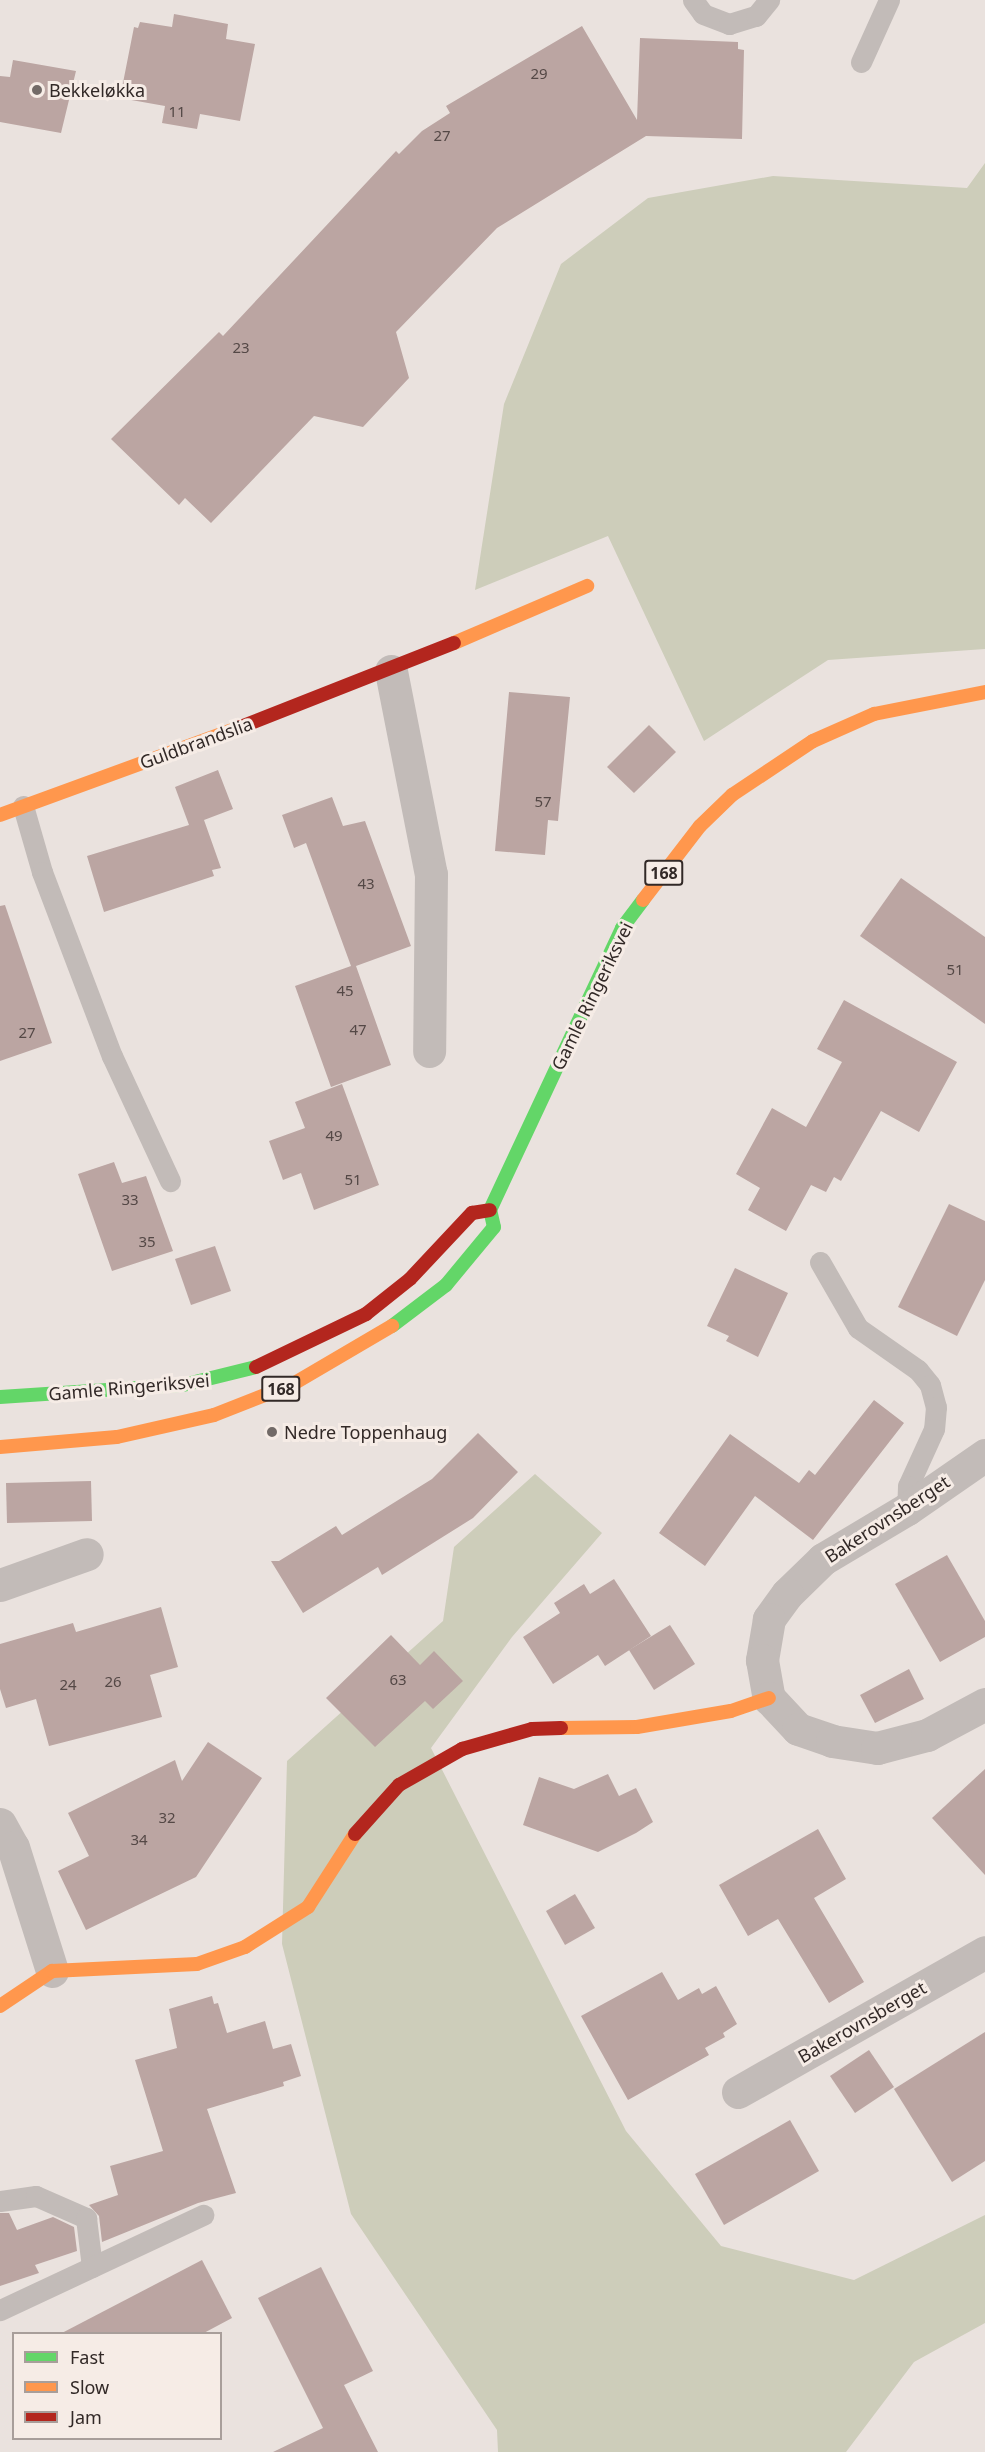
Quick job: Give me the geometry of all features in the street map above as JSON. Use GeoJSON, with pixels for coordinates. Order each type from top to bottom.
{"type":"FeatureCollection","features":[{"type":"Feature","properties":{"kind":"main road","name":"Guldbrandslia"},"geometry":{"type":"LineString","coordinates":[[0,815],[391,671],[587,586]]}},
{"type":"Feature","properties":{"kind":"main road","name":"Gamle Ringeriksvei"},"geometry":{"type":"LineString","coordinates":[[0,1447],[106,1438],[172,1427],[293,1384],[375,1339],[446,1285],[494,1227],[490,1210],[622,928],[700,826],[732,795],[813,741],[874,714],[985,692]]}},
{"type":"Feature","properties":{"kind":"main road","name":"Gamle Ringeriksvei"},"geometry":{"type":"LineString","coordinates":[[0,1397],[183,1385],[267,1364],[366,1314],[410,1279],[472,1213],[490,1210]]}},
{"type":"Feature","properties":{"kind":"main road"},"geometry":{"type":"LineString","coordinates":[[0,2006],[52,1971],[197,1964],[245,1947],[308,1907],[361,1824],[399,1785],[462,1749],[532,1729],[637,1727],[731,1711],[769,1698]]}},
{"type":"Feature","properties":{"kind":"street"},"geometry":{"type":"LineString","coordinates":[[391,671],[431,874],[429,1051]]}},
{"type":"Feature","properties":{"kind":"street","name":"Bakerovnsberget"},"geometry":{"type":"LineString","coordinates":[[769,1698],[764,1649],[769,1619],[787,1594],[823,1559],[907,1509],[985,1455]]}},
{"type":"Feature","properties":{"kind":"street"},"geometry":{"type":"LineString","coordinates":[[0,1586],[87,1554]]}},
{"type":"Feature","properties":{"kind":"street"},"geometry":{"type":"LineString","coordinates":[[769,1698],[798,1729],[832,1741],[877,1748],[927,1735],[985,1704]]}},
{"type":"Feature","properties":{"kind":"street"},"geometry":{"type":"LineString","coordinates":[[0,1824],[14,1847],[52,1971]]}},
{"type":"Feature","properties":{"kind":"street","name":"Bakerovnsberget"},"geometry":{"type":"LineString","coordinates":[[738,2092],[985,1952]]}},
{"type":"Feature","properties":{"kind":"lane"},"geometry":{"type":"LineString","coordinates":[[693,0],[703,14],[729,24],[756,16],[769,0]]}},
{"type":"Feature","properties":{"kind":"lane"},"geometry":{"type":"LineString","coordinates":[[861,62],[890,0]]}},
{"type":"Feature","properties":{"kind":"lane"},"geometry":{"type":"LineString","coordinates":[[23,806],[42,872],[111,1056],[170,1181]]}},
{"type":"Feature","properties":{"kind":"lane"},"geometry":{"type":"LineString","coordinates":[[820,1262],[858,1328],[918,1370],[930,1386],[936,1407],[934,1429],[908,1486],[907,1509]]}},
{"type":"Feature","properties":{"kind":"lane"},"geometry":{"type":"LineString","coordinates":[[0,2201],[36,2196],[86,2218],[92,2267]]}},
{"type":"Feature","properties":{"kind":"lane"},"geometry":{"type":"LineString","coordinates":[[0,2310],[203,2216]]}},
{"type":"Feature","properties":{"kind":"green space"},"geometry":{"type":"Polygon","coordinates":[[[985,163],[985,649],[828,660],[704,741],[608,536],[475,590],[504,404],[561,264],[648,198],[773,176],[967,188],[985,163]]]}},
{"type":"Feature","properties":{"kind":"green space"},"geometry":{"type":"Polygon","coordinates":[[[535,1474],[602,1533],[512,1637],[431,1748],[626,2131],[721,2246],[854,2280],[985,2215],[985,2323],[914,2362],[846,2452],[498,2452],[497,2430],[351,2214],[282,1944],[287,1761],[443,1621],[454,1547],[535,1474]]]}},
{"type":"Feature","properties":{"kind":"building"},"geometry":{"type":"Polygon","coordinates":[[[174,14],[228,24],[226,39],[255,44],[240,121],[200,114],[197,129],[162,123],[165,106],[120,98],[134,27],[138,28],[140,22],[172,27],[174,14]]]}},
{"type":"Feature","properties":{"kind":"building"},"geometry":{"type":"Polygon","coordinates":[[[582,26],[637,120],[640,38],[738,42],[738,49],[744,50],[742,139],[646,136],[497,228],[396,332],[409,378],[363,427],[314,416],[211,523],[185,498],[179,505],[111,439],[219,332],[223,336],[396,151],[399,154],[422,131],[450,113],[446,106],[582,26]]]}},
{"type":"Feature","properties":{"kind":"building","name":"Bekkeløkka"},"geometry":{"type":"Polygon","coordinates":[[[13,60],[76,71],[61,133],[0,122],[0,76],[10,77],[13,60]]]}},
{"type":"Feature","properties":{"kind":"building"},"geometry":{"type":"Polygon","coordinates":[[[509,692],[570,697],[558,821],[548,820],[545,855],[495,851],[509,692]]]}},
{"type":"Feature","properties":{"kind":"building"},"geometry":{"type":"Polygon","coordinates":[[[649,725],[676,752],[634,793],[607,767],[649,725]]]}},
{"type":"Feature","properties":{"kind":"building"},"geometry":{"type":"Polygon","coordinates":[[[218,770],[233,809],[204,820],[221,868],[212,870],[214,876],[104,912],[87,856],[189,825],[175,787],[218,770]]]}},
{"type":"Feature","properties":{"kind":"building"},"geometry":{"type":"Polygon","coordinates":[[[332,797],[343,826],[365,821],[411,946],[356,966],[391,1065],[331,1087],[295,986],[351,966],[306,843],[294,848],[282,815],[332,797]]]}},
{"type":"Feature","properties":{"kind":"building"},"geometry":{"type":"Polygon","coordinates":[[[901,878],[985,937],[985,1024],[860,936],[901,878]]]}},
{"type":"Feature","properties":{"kind":"building"},"geometry":{"type":"Polygon","coordinates":[[[5,905],[52,1043],[0,1061],[0,906],[5,905]]]}},
{"type":"Feature","properties":{"kind":"building"},"geometry":{"type":"Polygon","coordinates":[[[844,1000],[957,1062],[919,1132],[881,1111],[841,1181],[834,1177],[826,1192],[811,1185],[786,1231],[748,1210],[760,1188],[736,1174],[772,1108],[806,1127],[842,1062],[817,1049],[844,1000]]]}},
{"type":"Feature","properties":{"kind":"building"},"geometry":{"type":"Polygon","coordinates":[[[342,1084],[379,1185],[314,1210],[301,1173],[283,1180],[269,1141],[305,1128],[295,1102],[342,1084]]]}},
{"type":"Feature","properties":{"kind":"building"},"geometry":{"type":"Polygon","coordinates":[[[114,1162],[122,1183],[146,1176],[173,1251],[112,1271],[78,1174],[114,1162]]]}},
{"type":"Feature","properties":{"kind":"building"},"geometry":{"type":"Polygon","coordinates":[[[949,1204],[985,1221],[985,1280],[957,1336],[898,1307],[949,1204]]]}},
{"type":"Feature","properties":{"kind":"building"},"geometry":{"type":"Polygon","coordinates":[[[215,1246],[231,1291],[191,1305],[175,1259],[215,1246]]]}},
{"type":"Feature","properties":{"kind":"building"},"geometry":{"type":"Polygon","coordinates":[[[735,1268],[788,1293],[758,1357],[726,1341],[729,1336],[707,1326],[735,1268]]]}},
{"type":"Feature","properties":{"kind":"building"},"geometry":{"type":"Polygon","coordinates":[[[874,1400],[904,1423],[813,1540],[755,1496],[705,1566],[659,1533],[730,1434],[799,1483],[809,1470],[815,1475],[874,1400]]]}},
{"type":"Feature","properties":{"kind":"building"},"geometry":{"type":"Polygon","coordinates":[[[478,1433],[518,1472],[473,1518],[382,1575],[378,1567],[303,1613],[271,1561],[279,1561],[336,1526],[342,1535],[432,1479],[478,1433]]]}},
{"type":"Feature","properties":{"kind":"building"},"geometry":{"type":"Polygon","coordinates":[[[91,1481],[92,1521],[7,1523],[6,1483],[91,1481]]]}},
{"type":"Feature","properties":{"kind":"building"},"geometry":{"type":"Polygon","coordinates":[[[947,1555],[985,1621],[985,1637],[940,1662],[895,1584],[947,1555]]]}},
{"type":"Feature","properties":{"kind":"building"},"geometry":{"type":"Polygon","coordinates":[[[614,1579],[651,1636],[605,1666],[598,1655],[553,1684],[523,1637],[560,1613],[554,1603],[584,1584],[590,1594],[614,1579]]]}},
{"type":"Feature","properties":{"kind":"building"},"geometry":{"type":"Polygon","coordinates":[[[161,1607],[178,1667],[150,1675],[162,1717],[49,1746],[36,1699],[6,1708],[0,1689],[0,1644],[73,1623],[76,1632],[161,1607]]]}},
{"type":"Feature","properties":{"kind":"building"},"geometry":{"type":"Polygon","coordinates":[[[670,1625],[695,1664],[654,1690],[629,1650],[670,1625]]]}},
{"type":"Feature","properties":{"kind":"building"},"geometry":{"type":"Polygon","coordinates":[[[391,1635],[420,1665],[434,1651],[463,1681],[433,1709],[425,1701],[375,1747],[326,1698],[391,1635]]]}},
{"type":"Feature","properties":{"kind":"building"},"geometry":{"type":"Polygon","coordinates":[[[909,1669],[924,1699],[875,1723],[860,1695],[909,1669]]]}},
{"type":"Feature","properties":{"kind":"building"},"geometry":{"type":"Polygon","coordinates":[[[208,1742],[262,1778],[196,1877],[86,1930],[58,1871],[89,1856],[68,1813],[175,1760],[182,1781],[208,1742]]]}},
{"type":"Feature","properties":{"kind":"building"},"geometry":{"type":"Polygon","coordinates":[[[985,1769],[985,1875],[932,1818],[985,1769]]]}},
{"type":"Feature","properties":{"kind":"building"},"geometry":{"type":"Polygon","coordinates":[[[608,1774],[619,1796],[636,1788],[653,1822],[598,1852],[523,1825],[539,1777],[574,1789],[608,1774]]]}},
{"type":"Feature","properties":{"kind":"building"},"geometry":{"type":"Polygon","coordinates":[[[818,1829],[846,1879],[814,1898],[864,1982],[829,2003],[778,1919],[748,1936],[719,1885],[818,1829]]]}},
{"type":"Feature","properties":{"kind":"building"},"geometry":{"type":"Polygon","coordinates":[[[575,1894],[595,1928],[565,1945],[546,1911],[575,1894]]]}},
{"type":"Feature","properties":{"kind":"building"},"geometry":{"type":"Polygon","coordinates":[[[662,1972],[678,2000],[699,1988],[702,1994],[716,1986],[737,2024],[723,2033],[725,2037],[705,2048],[709,2055],[628,2100],[581,2016],[662,1972]]]}},
{"type":"Feature","properties":{"kind":"building"},"geometry":{"type":"Polygon","coordinates":[[[212,1996],[214,2004],[218,2003],[227,2033],[265,2021],[273,2049],[291,2044],[301,2076],[283,2082],[284,2086],[207,2109],[236,2193],[198,2203],[102,2242],[99,2216],[89,2205],[118,2195],[110,2166],[163,2151],[135,2060],[177,2048],[169,2009],[212,1996]]]}},
{"type":"Feature","properties":{"kind":"building"},"geometry":{"type":"Polygon","coordinates":[[[985,2032],[985,2161],[952,2182],[894,2089],[985,2032]]]}},
{"type":"Feature","properties":{"kind":"building"},"geometry":{"type":"Polygon","coordinates":[[[869,2050],[894,2087],[855,2113],[830,2076],[869,2050]]]}},
{"type":"Feature","properties":{"kind":"building"},"geometry":{"type":"Polygon","coordinates":[[[790,2120],[819,2171],[724,2225],[695,2174],[790,2120]]]}},
{"type":"Feature","properties":{"kind":"building"},"geometry":{"type":"Polygon","coordinates":[[[0,2213],[9,2213],[17,2230],[53,2217],[74,2227],[77,2251],[35,2265],[39,2273],[0,2286],[0,2213]]]}},
{"type":"Feature","properties":{"kind":"building"},"geometry":{"type":"Polygon","coordinates":[[[202,2260],[232,2318],[206,2332],[64,2332],[202,2260]]]}},
{"type":"Feature","properties":{"kind":"building"},"geometry":{"type":"Polygon","coordinates":[[[321,2267],[373,2371],[344,2385],[378,2452],[273,2452],[323,2428],[258,2298],[321,2267]]]}},
{"type":"Feature","properties":{"kind":"traffic: fast"},"geometry":{"type":"LineString","coordinates":[[392,1326],[446,1285],[494,1227],[490,1210],[622,928],[643,900]]}},
{"type":"Feature","properties":{"kind":"traffic: fast"},"geometry":{"type":"LineString","coordinates":[[0,1397],[183,1385],[256,1367]]}},
{"type":"Feature","properties":{"kind":"traffic: slow"},"geometry":{"type":"LineString","coordinates":[[454,643],[587,586]]}},
{"type":"Feature","properties":{"kind":"traffic: slow"},"geometry":{"type":"LineString","coordinates":[[643,900],[700,826],[732,795],[813,741],[874,714],[985,692]]}},
{"type":"Feature","properties":{"kind":"traffic: slow"},"geometry":{"type":"LineString","coordinates":[[0,815],[238,728]]}},
{"type":"Feature","properties":{"kind":"traffic: slow"},"geometry":{"type":"LineString","coordinates":[[0,1447],[117,1437],[214,1415],[293,1384],[392,1326]]}},
{"type":"Feature","properties":{"kind":"traffic: slow"},"geometry":{"type":"LineString","coordinates":[[561,1728],[637,1727],[731,1711],[769,1698]]}},
{"type":"Feature","properties":{"kind":"traffic: slow"},"geometry":{"type":"LineString","coordinates":[[0,2006],[52,1971],[197,1964],[245,1947],[308,1907],[355,1834]]}},
{"type":"Feature","properties":{"kind":"traffic: jam"},"geometry":{"type":"LineString","coordinates":[[238,728],[454,643]]}},
{"type":"Feature","properties":{"kind":"traffic: jam"},"geometry":{"type":"LineString","coordinates":[[256,1367],[366,1314],[410,1279],[472,1213],[490,1210]]}},
{"type":"Feature","properties":{"kind":"traffic: jam"},"geometry":{"type":"LineString","coordinates":[[355,1834],[399,1785],[462,1749],[532,1729],[561,1728]]}},
{"type":"Feature","properties":{"kind":"place","name":"Bekkeløkka"},"geometry":{"type":"Point","coordinates":[37,90]}},
{"type":"Feature","properties":{"kind":"place","name":"Nedre Toppenhaug"},"geometry":{"type":"Point","coordinates":[272,1432]}}]}
